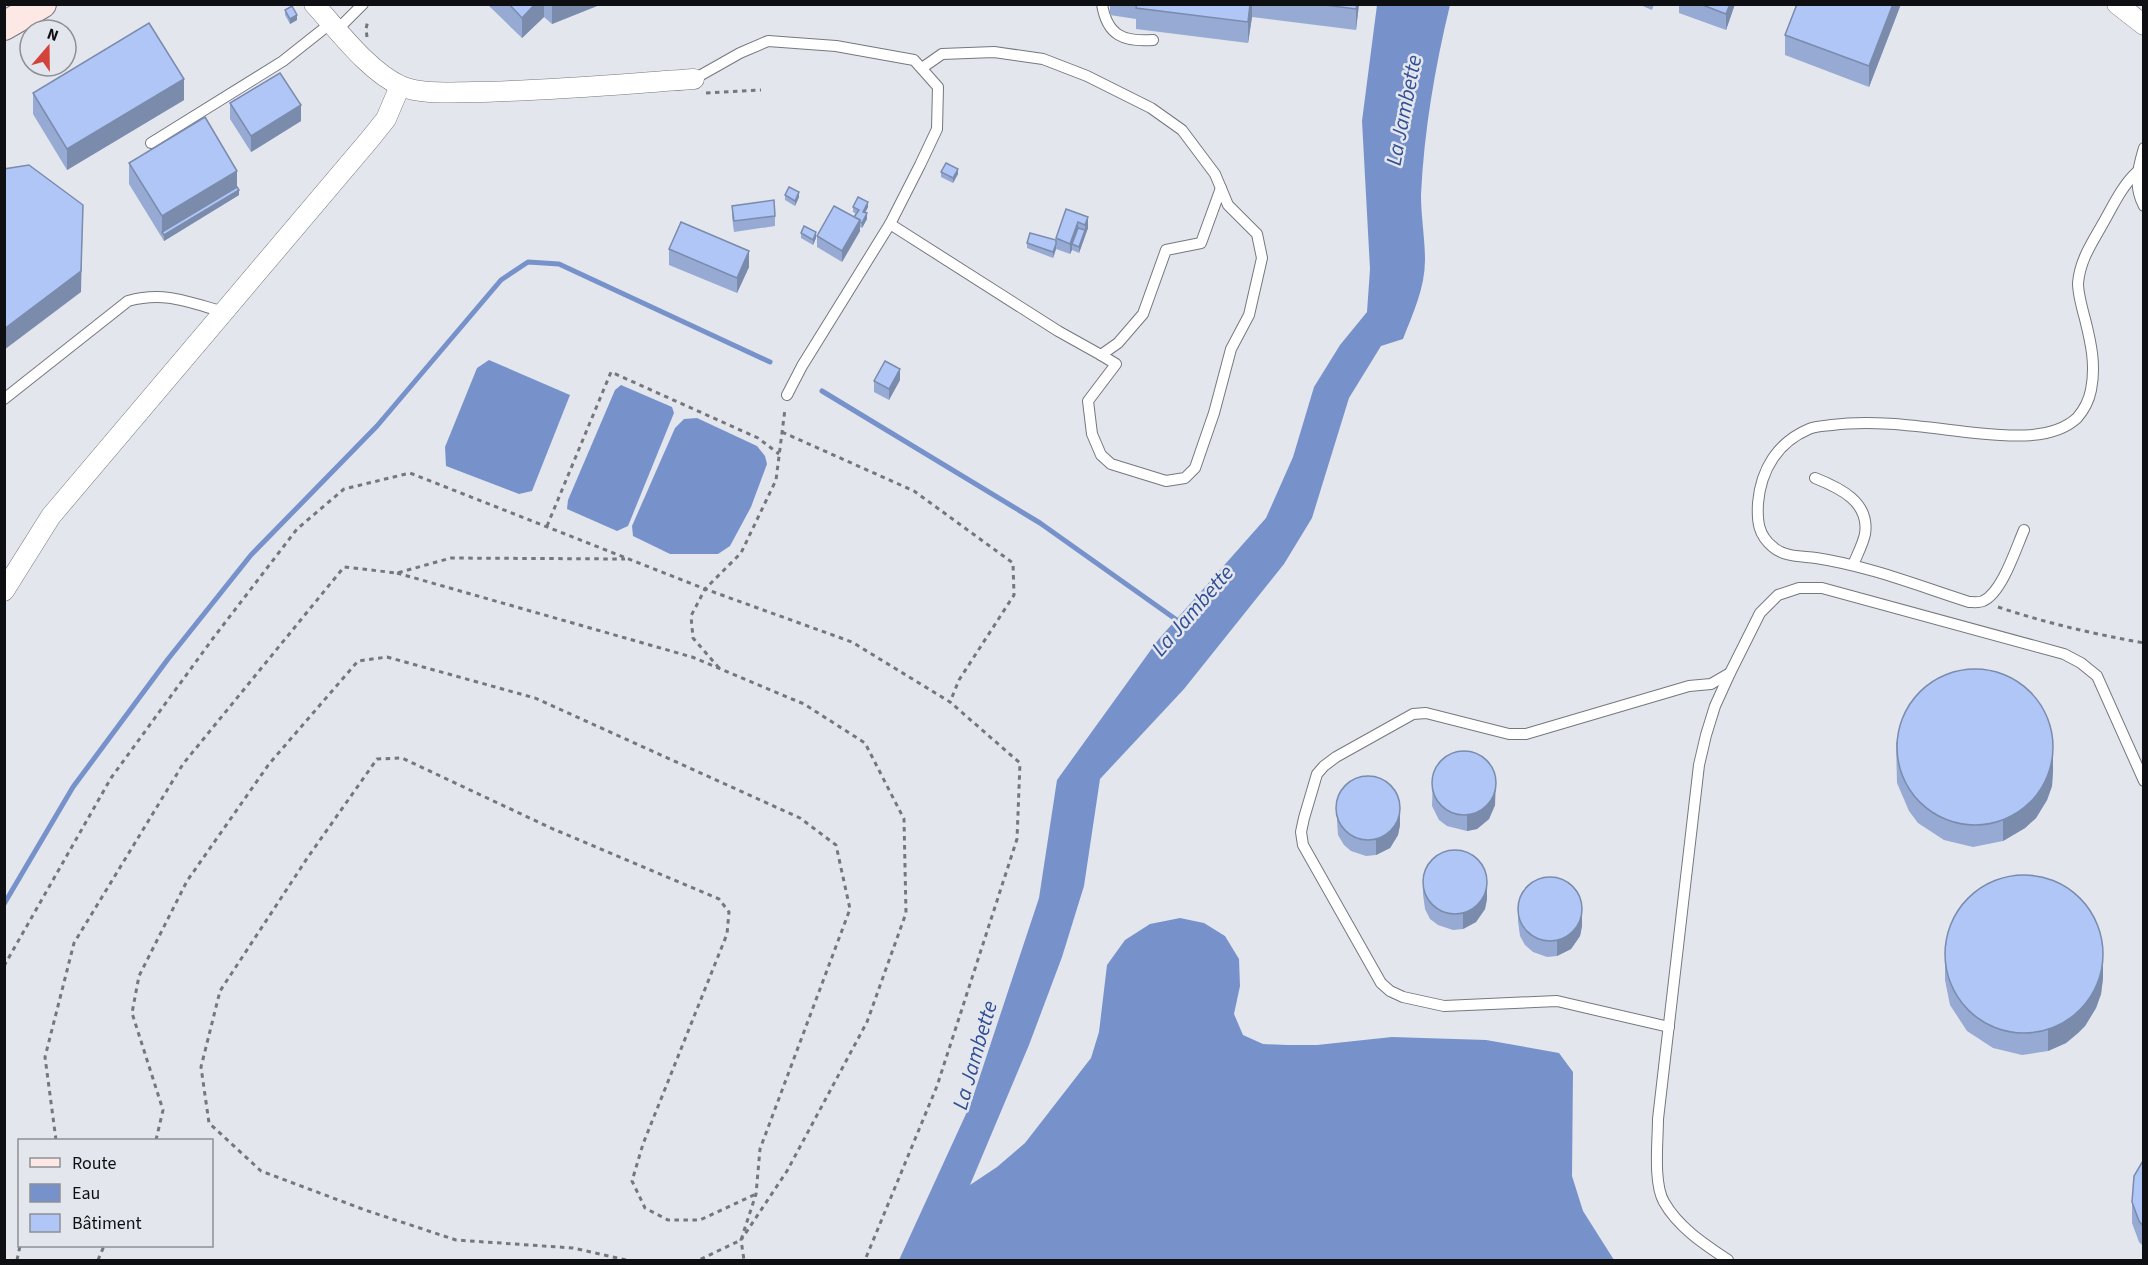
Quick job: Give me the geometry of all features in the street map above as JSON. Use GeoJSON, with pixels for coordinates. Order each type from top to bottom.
{"type":"FeatureCollection","features":[{"type":"Feature","properties":{"kind":"main road"},"geometry":{"type":"LineString","coordinates":[[4,19],[28,4]]}},
{"type":"Feature","properties":{"kind":"main road"},"geometry":{"type":"LineString","coordinates":[[4,26],[42,4]]}},
{"type":"Feature","properties":{"kind":"street"},"geometry":{"type":"LineString","coordinates":[[314,4],[378,70],[400,86],[416,90],[500,91],[694,79]]}},
{"type":"Feature","properties":{"kind":"street"},"geometry":{"type":"LineString","coordinates":[[2117,4],[2144,24]]}},
{"type":"Feature","properties":{"kind":"street"},"geometry":{"type":"LineString","coordinates":[[4,591],[51,516],[370,139],[386,118],[400,86]]}},
{"type":"Feature","properties":{"kind":"lane"},"geometry":{"type":"LineString","coordinates":[[1102,4],[1104,18],[1112,30],[1121,37],[1135,41],[1153,40]]}},
{"type":"Feature","properties":{"kind":"lane"},"geometry":{"type":"LineString","coordinates":[[152,143],[283,61],[334,26],[366,8]]}},
{"type":"Feature","properties":{"kind":"lane"},"geometry":{"type":"LineString","coordinates":[[694,79],[740,53],[768,41],[836,46],[914,60],[938,87],[937,129],[890,224],[802,366],[787,395]]}},
{"type":"Feature","properties":{"kind":"lane"},"geometry":{"type":"LineString","coordinates":[[890,224],[1058,331],[1116,364],[1088,401],[1092,434],[1101,455],[1111,464],[1166,481],[1185,478],[1195,468],[1214,413],[1231,349],[1249,315],[1262,258],[1257,234],[1228,205],[1215,174],[1182,130],[1151,108],[1087,76],[1043,59],[994,51],[942,54],[922,68]]}},
{"type":"Feature","properties":{"kind":"lane"},"geometry":{"type":"LineString","coordinates":[[2144,147],[2137,172],[2137,194],[2144,206]]}},
{"type":"Feature","properties":{"kind":"lane"},"geometry":{"type":"LineString","coordinates":[[2024,530],[2002,580],[1992,594],[1982,602],[1969,602],[1852,565],[1791,555],[1775,549],[1763,536],[1757,523],[1758,500],[1768,464],[1792,438],[1811,428],[1875,423],[2013,436],[2045,433],[2074,420],[2083,411],[2090,394],[2093,377],[2093,359],[2078,284],[2082,265],[2087,250],[2125,184],[2137,172]]}},
{"type":"Feature","properties":{"kind":"lane"},"geometry":{"type":"LineString","coordinates":[[1101,355],[1118,343],[1143,314],[1166,250],[1201,243],[1221,188]]}},
{"type":"Feature","properties":{"kind":"lane"},"geometry":{"type":"LineString","coordinates":[[4,399],[128,301],[146,296],[168,296],[224,312]]}},
{"type":"Feature","properties":{"kind":"lane"},"geometry":{"type":"LineString","coordinates":[[1815,478],[1851,495],[1866,522],[1865,536],[1852,565]]}},
{"type":"Feature","properties":{"kind":"lane"},"geometry":{"type":"LineString","coordinates":[[1728,1260],[1684,1228],[1662,1200],[1657,1173],[1658,1119],[1699,765],[1715,706],[1760,614],[1778,595],[1799,588],[1822,588],[2064,654],[2081,663],[2097,676],[2144,782]]}},
{"type":"Feature","properties":{"kind":"lane"},"geometry":{"type":"LineString","coordinates":[[1669,1027],[1557,1001],[1444,1006],[1403,997],[1390,991],[1381,983],[1302,844],[1301,832],[1317,774],[1324,766],[1413,714],[1426,712],[1509,734],[1526,734],[1689,686],[1711,684],[1730,673]]}},
{"type":"Feature","properties":{"kind":"path"},"geometry":{"type":"LineString","coordinates":[[366,8],[366,29],[370,44]]}},
{"type":"Feature","properties":{"kind":"path"},"geometry":{"type":"LineString","coordinates":[[546,526],[611,372],[758,438],[780,454]]}},
{"type":"Feature","properties":{"kind":"path"},"geometry":{"type":"LineString","coordinates":[[721,669],[693,638],[691,616],[705,589],[741,553],[776,480],[787,395]]}},
{"type":"Feature","properties":{"kind":"path"},"geometry":{"type":"LineString","coordinates":[[782,432],[914,491],[1013,563],[1014,595],[959,680],[950,702]]}},
{"type":"Feature","properties":{"kind":"path"},"geometry":{"type":"LineString","coordinates":[[4,966],[111,778],[214,637],[297,529],[344,489],[410,473],[626,559],[852,642],[950,702],[1020,763],[1017,839],[937,1086],[865,1260]]}},
{"type":"Feature","properties":{"kind":"path"},"geometry":{"type":"LineString","coordinates":[[397,573],[452,558],[626,559]]}},
{"type":"Feature","properties":{"kind":"path"},"geometry":{"type":"LineString","coordinates":[[56,1139],[45,1057],[74,943],[183,764],[344,567],[397,573],[692,657],[804,704],[865,743],[904,819],[906,913],[867,1022],[787,1171],[741,1240],[699,1260]]}},
{"type":"Feature","properties":{"kind":"path"},"geometry":{"type":"LineString","coordinates":[[1982,602],[2031,618],[2144,643]]}},
{"type":"Feature","properties":{"kind":"path"},"geometry":{"type":"LineString","coordinates":[[156,1139],[163,1110],[132,1013],[139,976],[187,881],[269,764],[358,661],[387,657],[535,698],[800,818],[836,845],[850,909],[760,1149],[756,1194],[741,1240],[744,1260]]}},
{"type":"Feature","properties":{"kind":"path"},"geometry":{"type":"LineString","coordinates":[[626,1260],[573,1248],[456,1240],[364,1210],[261,1171],[209,1123],[201,1067],[220,990],[308,857],[377,759],[402,758],[553,830],[719,899],[729,912],[727,934],[643,1144],[632,1181],[645,1208],[669,1220],[700,1220],[756,1194]]}},
{"type":"Feature","properties":{"kind":"water","name":"La Jambette"},"geometry":{"type":"Polygon","coordinates":[[[1377,5],[1450,5],[1435,75],[1425,147],[1421,195],[1425,260],[1418,300],[1403,339],[1381,346],[1349,398],[1312,518],[1284,564],[1184,689],[1100,779],[1084,886],[1062,957],[1029,1045],[970,1185],[997,1167],[1025,1143],[1091,1058],[1099,1032],[1107,965],[1125,940],[1150,924],[1180,918],[1204,923],[1225,936],[1239,959],[1240,986],[1234,1014],[1243,1035],[1263,1044],[1317,1045],[1392,1037],[1486,1040],[1559,1053],[1573,1072],[1572,1176],[1583,1211],[1614,1260],[899,1260],[971,1103],[1039,898],[1057,780],[1158,640],[1266,518],[1293,457],[1314,387],[1340,345],[1367,312],[1370,269],[1362,121],[1377,5]]]}},
{"type":"Feature","properties":{"kind":"water"},"geometry":{"type":"Polygon","coordinates":[[[489,360],[570,395],[532,491],[519,494],[446,466],[445,447],[477,368],[489,360]]]}},
{"type":"Feature","properties":{"kind":"water"},"geometry":{"type":"Polygon","coordinates":[[[621,385],[672,407],[674,413],[628,526],[617,531],[567,509],[568,500],[615,390],[621,385]]]}},
{"type":"Feature","properties":{"kind":"water"},"geometry":{"type":"Polygon","coordinates":[[[697,418],[757,446],[765,456],[767,464],[751,507],[730,546],[718,554],[670,554],[633,536],[632,526],[675,428],[684,419],[697,418]]]}},
{"type":"Feature","properties":{"kind":"building"},"geometry":{"type":"Polygon","coordinates":[[[509,4],[535,4],[522,18],[509,4]]]}},
{"type":"Feature","properties":{"kind":"building"},"geometry":{"type":"Polygon","coordinates":[[[1137,4],[1250,4],[1248,22],[1136,8],[1137,4]]]}},
{"type":"Feature","properties":{"kind":"building"},"geometry":{"type":"Polygon","coordinates":[[[1317,4],[1357,4],[1356,9],[1317,4]]]}},
{"type":"Feature","properties":{"kind":"building"},"geometry":{"type":"Polygon","coordinates":[[[1700,4],[1730,4],[1726,14],[1700,4]]]}},
{"type":"Feature","properties":{"kind":"building"},"geometry":{"type":"Polygon","coordinates":[[[1797,4],[1893,4],[1869,66],[1785,35],[1797,4]]]}},
{"type":"Feature","properties":{"kind":"building"},"geometry":{"type":"Polygon","coordinates":[[[292,6],[297,15],[290,19],[285,10],[292,6]]]}},
{"type":"Feature","properties":{"kind":"building"},"geometry":{"type":"Polygon","coordinates":[[[149,23],[184,79],[67,149],[33,93],[58,78],[78,78],[78,66],[149,23]]]}},
{"type":"Feature","properties":{"kind":"building"},"geometry":{"type":"Polygon","coordinates":[[[280,73],[301,105],[251,136],[230,103],[280,73]]]}},
{"type":"Feature","properties":{"kind":"building"},"geometry":{"type":"Polygon","coordinates":[[[205,117],[237,171],[162,216],[129,163],[205,117]]]}},
{"type":"Feature","properties":{"kind":"building"},"geometry":{"type":"Polygon","coordinates":[[[946,163],[958,169],[953,178],[941,172],[946,163]]]}},
{"type":"Feature","properties":{"kind":"building"},"geometry":{"type":"Polygon","coordinates":[[[29,165],[83,205],[81,271],[4,329],[4,169],[29,165]]]}},
{"type":"Feature","properties":{"kind":"building"},"geometry":{"type":"Polygon","coordinates":[[[237,187],[239,190],[164,235],[162,232],[237,187]]]}},
{"type":"Feature","properties":{"kind":"building"},"geometry":{"type":"Polygon","coordinates":[[[789,187],[799,192],[795,201],[785,195],[789,187]]]}},
{"type":"Feature","properties":{"kind":"building"},"geometry":{"type":"Polygon","coordinates":[[[858,197],[868,202],[863,212],[867,213],[862,223],[854,217],[859,210],[853,207],[858,197]]]}},
{"type":"Feature","properties":{"kind":"building"},"geometry":{"type":"Polygon","coordinates":[[[774,200],[775,216],[734,221],[732,206],[774,200]]]}},
{"type":"Feature","properties":{"kind":"building"},"geometry":{"type":"Polygon","coordinates":[[[834,206],[860,220],[842,251],[817,236],[834,206]]]}},
{"type":"Feature","properties":{"kind":"building"},"geometry":{"type":"Polygon","coordinates":[[[1066,209],[1088,217],[1085,225],[1078,222],[1070,244],[1056,238],[1066,209]]]}},
{"type":"Feature","properties":{"kind":"building"},"geometry":{"type":"Polygon","coordinates":[[[681,222],[749,251],[737,278],[669,249],[681,222]]]}},
{"type":"Feature","properties":{"kind":"building"},"geometry":{"type":"Polygon","coordinates":[[[804,226],[816,232],[813,240],[801,233],[804,226]]]}},
{"type":"Feature","properties":{"kind":"building"},"geometry":{"type":"Polygon","coordinates":[[[1078,228],[1085,230],[1079,247],[1072,244],[1078,228]]]}},
{"type":"Feature","properties":{"kind":"building"},"geometry":{"type":"Polygon","coordinates":[[[1030,233],[1056,240],[1053,252],[1027,243],[1030,233]]]}},
{"type":"Feature","properties":{"kind":"building"},"geometry":{"type":"Polygon","coordinates":[[[885,361],[900,369],[889,389],[874,381],[885,361]]]}},
{"type":"Feature","properties":{"kind":"building"},"geometry":{"type":"Polygon","coordinates":[[[1975,669],[1990,670],[2005,675],[2030,692],[2047,717],[2052,732],[2052,762],[2047,777],[2030,802],[2005,819],[1990,824],[1975,825],[1960,824],[1945,819],[1920,802],[1903,777],[1898,762],[1897,747],[1898,732],[1903,717],[1920,692],[1945,675],[1960,670],[1975,669]]]}},
{"type":"Feature","properties":{"kind":"building"},"geometry":{"type":"Polygon","coordinates":[[[1464,751],[1482,757],[1490,765],[1496,783],[1490,801],[1482,809],[1464,815],[1446,809],[1438,801],[1432,783],[1438,765],[1446,757],[1464,751]]]}},
{"type":"Feature","properties":{"kind":"building"},"geometry":{"type":"Polygon","coordinates":[[[1368,776],[1386,782],[1394,790],[1400,808],[1394,826],[1386,834],[1368,840],[1350,834],[1342,826],[1336,808],[1342,790],[1350,782],[1368,776]]]}},
{"type":"Feature","properties":{"kind":"building"},"geometry":{"type":"Polygon","coordinates":[[[1455,850],[1473,856],[1481,864],[1487,882],[1481,900],[1473,908],[1455,914],[1437,908],[1429,900],[1423,882],[1429,864],[1437,856],[1455,850]]]}},
{"type":"Feature","properties":{"kind":"building"},"geometry":{"type":"Polygon","coordinates":[[[2024,875],[2054,881],[2080,898],[2097,924],[2103,954],[2097,984],[2080,1010],[2054,1027],[2024,1033],[1994,1027],[1968,1010],[1951,984],[1945,954],[1951,924],[1968,898],[1994,881],[2024,875]]]}},
{"type":"Feature","properties":{"kind":"building"},"geometry":{"type":"Polygon","coordinates":[[[1550,877],[1568,883],[1576,891],[1582,909],[1576,927],[1568,935],[1550,941],[1532,935],[1524,927],[1518,909],[1524,891],[1532,883],[1550,877]]]}},
{"type":"Feature","properties":{"kind":"building"},"geometry":{"type":"Polygon","coordinates":[[[2144,1159],[2144,1227],[2139,1221],[2132,1202],[2134,1176],[2144,1159]]]}},
{"type":"Feature","properties":{"kind":"waterway"},"geometry":{"type":"LineString","coordinates":[[4,904],[73,787],[168,659],[251,555],[377,426],[501,280],[528,262],[559,264],[770,362]]}},
{"type":"Feature","properties":{"kind":"waterway","name":"La Jambette"},"geometry":{"type":"LineString","coordinates":[[822,391],[1040,523],[1181,623]]}}]}
